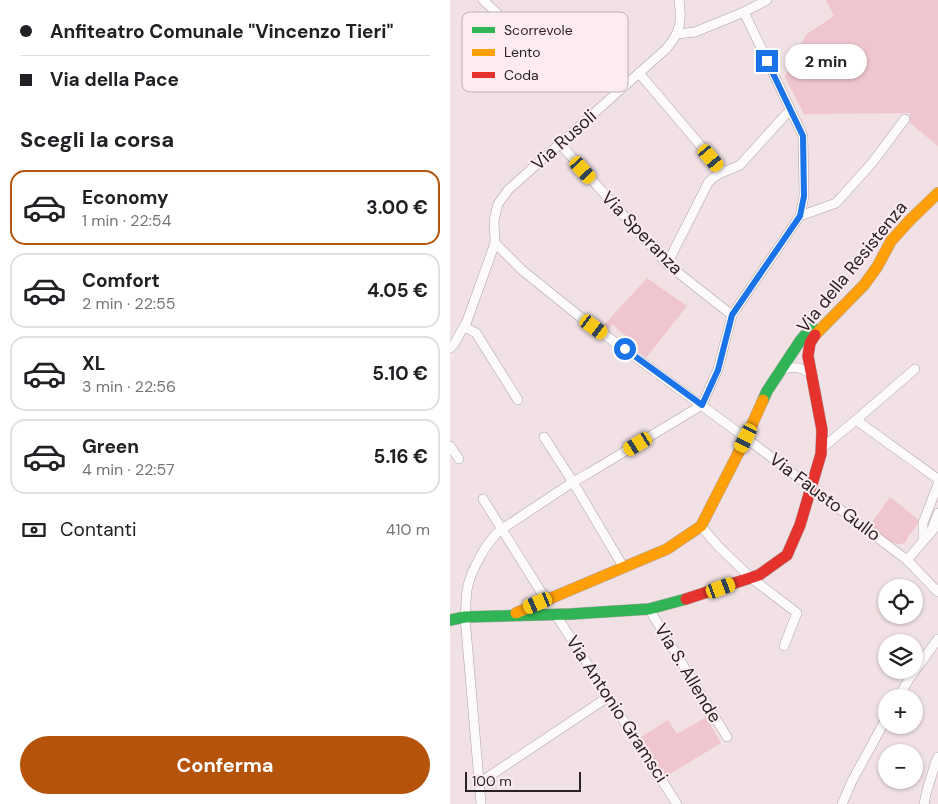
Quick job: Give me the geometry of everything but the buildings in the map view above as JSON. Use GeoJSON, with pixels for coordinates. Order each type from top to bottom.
{"type":"FeatureCollection","features":[{"type":"Feature","properties":{"kind":"street"},"geometry":{"type":"LineString","coordinates":[[483,0],[496,12]]}},
{"type":"Feature","properties":{"kind":"street"},"geometry":{"type":"LineString","coordinates":[[680,0],[681,15],[677,34],[695,32],[744,12],[767,0]]}},
{"type":"Feature","properties":{"kind":"street"},"geometry":{"type":"LineString","coordinates":[[481,804],[466,617],[467,589],[476,564],[496,533],[573,482],[702,405],[718,370],[732,315],[800,216],[804,196],[803,136],[744,12]]}},
{"type":"Feature","properties":{"kind":"street","name":"Via Rusoli"},"geometry":{"type":"LineString","coordinates":[[628,83],[666,49],[677,34]]}},
{"type":"Feature","properties":{"kind":"street"},"geometry":{"type":"LineString","coordinates":[[639,73],[723,172]]}},
{"type":"Feature","properties":{"kind":"street","name":"Via Rusoli"},"geometry":{"type":"LineString","coordinates":[[495,243],[494,220],[498,204],[508,190],[618,92]]}},
{"type":"Feature","properties":{"kind":"street"},"geometry":{"type":"LineString","coordinates":[[667,264],[708,183],[714,175],[740,165],[790,110]]}},
{"type":"Feature","properties":{"kind":"street"},"geometry":{"type":"LineString","coordinates":[[800,216],[836,203],[872,163],[905,119]]}},
{"type":"Feature","properties":{"kind":"street","name":"Via Speranza"},"geometry":{"type":"LineString","coordinates":[[560,144],[667,264],[732,315]]}},
{"type":"Feature","properties":{"kind":"street","name":"Via della Resistenza"},"geometry":{"type":"LineString","coordinates":[[450,620],[466,617],[649,610],[706,593],[759,574],[787,556],[800,525],[822,448],[822,430],[808,356],[810,343],[816,333],[864,285],[891,242],[910,220],[938,193]]}},
{"type":"Feature","properties":{"kind":"street"},"geometry":{"type":"LineString","coordinates":[[450,348],[467,321],[495,243]]}},
{"type":"Feature","properties":{"kind":"street","name":"Via Fausto Gullo"},"geometry":{"type":"LineString","coordinates":[[495,243],[522,270],[579,316],[811,486],[907,560],[938,592]]}},
{"type":"Feature","properties":{"kind":"street"},"geometry":{"type":"LineString","coordinates":[[508,616],[667,549],[701,526],[746,438],[767,391],[800,341],[817,322],[843,305]]}},
{"type":"Feature","properties":{"kind":"street"},"geometry":{"type":"LineString","coordinates":[[464,327],[476,333],[518,400]]}},
{"type":"Feature","properties":{"kind":"street"},"geometry":{"type":"LineString","coordinates":[[781,370],[790,367],[801,368],[812,373]]}},
{"type":"Feature","properties":{"kind":"street"},"geometry":{"type":"LineString","coordinates":[[822,448],[915,369]]}},
{"type":"Feature","properties":{"kind":"street"},"geometry":{"type":"LineString","coordinates":[[856,420],[938,479]]}},
{"type":"Feature","properties":{"kind":"street"},"geometry":{"type":"LineString","coordinates":[[544,437],[624,568]]}},
{"type":"Feature","properties":{"kind":"street"},"geometry":{"type":"LineString","coordinates":[[450,446],[459,459]]}},
{"type":"Feature","properties":{"kind":"street"},"geometry":{"type":"LineString","coordinates":[[923,541],[923,523],[938,484]]}},
{"type":"Feature","properties":{"kind":"street"},"geometry":{"type":"LineString","coordinates":[[483,499],[502,529],[542,602]]}},
{"type":"Feature","properties":{"kind":"street"},"geometry":{"type":"LineString","coordinates":[[935,531],[938,513]]}},
{"type":"Feature","properties":{"kind":"street"},"geometry":{"type":"LineString","coordinates":[[907,560],[923,541],[935,531],[938,524]]}},
{"type":"Feature","properties":{"kind":"street"},"geometry":{"type":"LineString","coordinates":[[701,526],[718,546],[750,577],[797,613],[784,646]]}},
{"type":"Feature","properties":{"kind":"street"},"geometry":{"type":"LineString","coordinates":[[540,615],[537,608],[542,602]]}},
{"type":"Feature","properties":{"kind":"street","name":"Via S. Allende"},"geometry":{"type":"LineString","coordinates":[[649,610],[727,737]]}},
{"type":"Feature","properties":{"kind":"street","name":"Via Antonio Gramsci"},"geometry":{"type":"LineString","coordinates":[[556,615],[677,804]]}},
{"type":"Feature","properties":{"kind":"street"},"geometry":{"type":"LineString","coordinates":[[903,689],[938,639]]}},
{"type":"Feature","properties":{"kind":"street"},"geometry":{"type":"LineString","coordinates":[[479,783],[608,696]]}},
{"type":"Feature","properties":{"kind":"street"},"geometry":{"type":"LineString","coordinates":[[842,804],[852,780],[878,733]]}},
{"type":"Feature","properties":{"kind":"street"},"geometry":{"type":"LineString","coordinates":[[924,804],[938,757]]}},
{"type":"Feature","properties":{"kind":"shaded area"},"geometry":{"type":"Polygon","coordinates":[[[826,0],[938,0],[938,146],[910,123],[910,113],[804,114],[785,77],[807,34],[834,16],[826,0]]]}},
{"type":"Feature","properties":{"kind":"shaded area"},"geometry":{"type":"Polygon","coordinates":[[[647,278],[687,306],[646,358],[629,344],[627,337],[612,324],[608,329],[604,325],[647,278]]]}},
{"type":"Feature","properties":{"kind":"shaded area"},"geometry":{"type":"Polygon","coordinates":[[[890,497],[920,521],[906,542],[901,544],[886,540],[870,525],[890,497]]]}},
{"type":"Feature","properties":{"kind":"shaded area"},"geometry":{"type":"Polygon","coordinates":[[[706,717],[721,743],[665,777],[641,737],[668,720],[677,734],[706,717]]]}},
{"type":"Feature","properties":{"kind":"traffic: fast"},"geometry":{"type":"LineString","coordinates":[[763,400],[800,341],[812,327]]}},
{"type":"Feature","properties":{"kind":"traffic: fast"},"geometry":{"type":"LineString","coordinates":[[450,620],[465,617],[571,614],[649,609],[686,599]]}},
{"type":"Feature","properties":{"kind":"traffic: slow"},"geometry":{"type":"LineString","coordinates":[[815,335],[864,285],[877,267],[891,241],[938,193]]}},
{"type":"Feature","properties":{"kind":"traffic: slow"},"geometry":{"type":"LineString","coordinates":[[516,613],[667,549],[701,526],[746,438],[763,400]]}},
{"type":"Feature","properties":{"kind":"traffic: jam"},"geometry":{"type":"LineString","coordinates":[[686,599],[759,575],[787,555],[800,525],[821,454],[822,430],[808,356],[810,343],[815,335]]}},
{"type":"Feature","properties":{"kind":"route"},"geometry":{"type":"LineString","coordinates":[[625,349],[702,405],[718,370],[732,315],[800,216],[804,196],[803,136],[767,61]]}}]}
